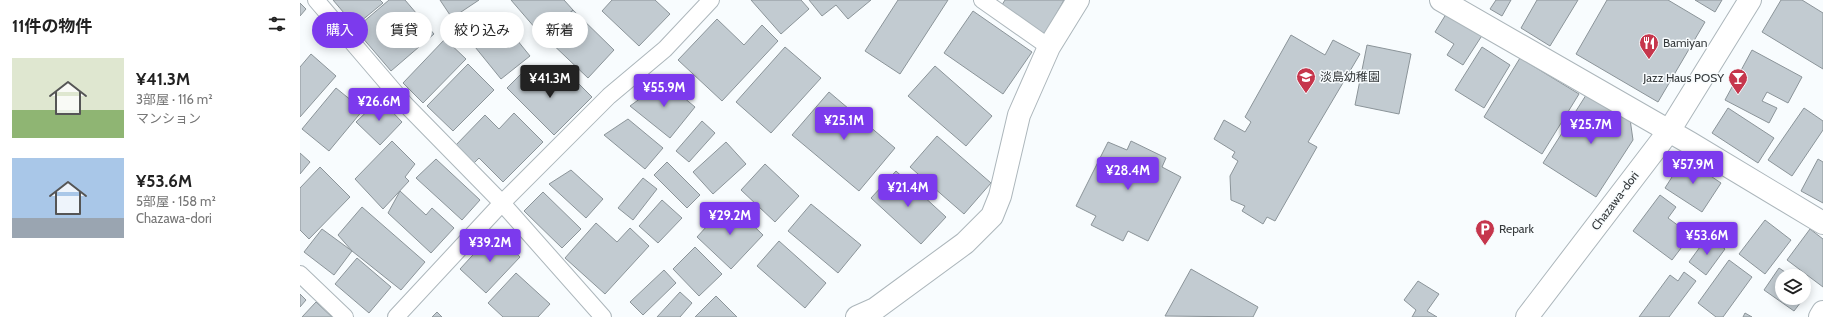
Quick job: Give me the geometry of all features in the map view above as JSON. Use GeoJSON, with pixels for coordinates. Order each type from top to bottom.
{"type":"FeatureCollection","features":[{"type":"Feature","properties":{"kind":"street"},"geometry":{"type":"LineString","coordinates":[[857,317],[875,309],[965,243],[992,216],[1000,196],[1019,115],[1049,47],[1078,0]]}},
{"type":"Feature","properties":{"kind":"street"},"geometry":{"type":"LineString","coordinates":[[1440,0],[1669,131],[1823,223]]}},
{"type":"Feature","properties":{"kind":"street","name":"Chazawa-dori"},"geometry":{"type":"LineString","coordinates":[[1527,317],[1669,131],[1750,0]]}},
{"type":"Feature","properties":{"kind":"street"},"geometry":{"type":"LineString","coordinates":[[1820,317],[1823,312]]}},
{"type":"Feature","properties":{"kind":"lane"},"geometry":{"type":"LineString","coordinates":[[316,0],[405,104],[502,203],[603,317]]}},
{"type":"Feature","properties":{"kind":"lane"},"geometry":{"type":"LineString","coordinates":[[396,317],[502,203],[609,96],[664,49],[711,0]]}},
{"type":"Feature","properties":{"kind":"lane"},"geometry":{"type":"LineString","coordinates":[[982,0],[1049,47]]}},
{"type":"Feature","properties":{"kind":"lane"},"geometry":{"type":"LineString","coordinates":[[300,274],[345,317]]}},
{"type":"Feature","properties":{"kind":"building"},"geometry":{"type":"Polygon","coordinates":[[[333,0],[380,0],[383,3],[368,15],[368,12],[343,12],[333,0]]]}},
{"type":"Feature","properties":{"kind":"building"},"geometry":{"type":"Polygon","coordinates":[[[389,0],[405,0],[415,12],[376,12],[376,48],[418,48],[391,71],[368,44],[368,18],[389,0]]]}},
{"type":"Feature","properties":{"kind":"building"},"geometry":{"type":"Polygon","coordinates":[[[440,0],[479,0],[461,12],[448,12],[440,0]]]}},
{"type":"Feature","properties":{"kind":"building"},"geometry":{"type":"Polygon","coordinates":[[[511,0],[564,0],[573,10],[571,12],[532,12],[532,24],[524,15],[524,12],[521,12],[511,0]]]}},
{"type":"Feature","properties":{"kind":"building"},"geometry":{"type":"Polygon","coordinates":[[[612,0],[655,0],[670,14],[639,46],[602,11],[612,0]]]}},
{"type":"Feature","properties":{"kind":"building"},"geometry":{"type":"Polygon","coordinates":[[[751,0],[801,0],[809,9],[781,34],[751,0]]]}},
{"type":"Feature","properties":{"kind":"building"},"geometry":{"type":"Polygon","coordinates":[[[809,0],[871,0],[848,19],[836,5],[822,16],[809,0]]]}},
{"type":"Feature","properties":{"kind":"building"},"geometry":{"type":"Polygon","coordinates":[[[898,0],[948,0],[900,74],[865,51],[898,0]]]}},
{"type":"Feature","properties":{"kind":"building"},"geometry":{"type":"Polygon","coordinates":[[[1005,0],[1064,0],[1045,34],[1000,8],[1005,0]]]}},
{"type":"Feature","properties":{"kind":"building"},"geometry":{"type":"Polygon","coordinates":[[[1496,0],[1511,0],[1502,16],[1490,9],[1496,0]]]}},
{"type":"Feature","properties":{"kind":"building"},"geometry":{"type":"Polygon","coordinates":[[[1537,0],[1578,0],[1550,46],[1521,28],[1537,0]]]}},
{"type":"Feature","properties":{"kind":"building"},"geometry":{"type":"Polygon","coordinates":[[[1607,0],[1668,0],[1705,22],[1658,102],[1576,54],[1607,0]]]}},
{"type":"Feature","properties":{"kind":"building"},"geometry":{"type":"Polygon","coordinates":[[[1695,0],[1722,0],[1715,12],[1695,0]]]}},
{"type":"Feature","properties":{"kind":"building"},"geometry":{"type":"Polygon","coordinates":[[[1781,0],[1802,0],[1823,13],[1823,69],[1762,32],[1781,0]]]}},
{"type":"Feature","properties":{"kind":"building"},"geometry":{"type":"Polygon","coordinates":[[[300,3],[306,9],[300,16],[300,3]]]}},
{"type":"Feature","properties":{"kind":"building"},"geometry":{"type":"Polygon","coordinates":[[[973,11],[1032,52],[1003,94],[944,53],[973,11]]]}},
{"type":"Feature","properties":{"kind":"building"},"geometry":{"type":"Polygon","coordinates":[[[1448,11],[1483,34],[1463,65],[1447,55],[1454,44],[1435,32],[1448,11]]]}},
{"type":"Feature","properties":{"kind":"building"},"geometry":{"type":"Polygon","coordinates":[[[717,19],[744,45],[762,25],[778,41],[722,101],[678,60],[717,19]]]}},
{"type":"Feature","properties":{"kind":"building"},"geometry":{"type":"Polygon","coordinates":[[[588,25],[614,50],[588,78],[556,48],[588,48],[588,25]]]}},
{"type":"Feature","properties":{"kind":"building"},"geometry":{"type":"Polygon","coordinates":[[[1291,35],[1325,55],[1333,40],[1360,54],[1308,142],[1317,147],[1275,221],[1267,217],[1263,224],[1242,211],[1245,206],[1231,200],[1230,176],[1238,161],[1232,157],[1235,152],[1214,139],[1224,120],[1245,132],[1251,122],[1245,117],[1291,35]]]}},
{"type":"Feature","properties":{"kind":"building"},"geometry":{"type":"Polygon","coordinates":[[[440,44],[440,48],[454,48],[466,59],[423,103],[403,83],[440,44]]]}},
{"type":"Feature","properties":{"kind":"building"},"geometry":{"type":"Polygon","coordinates":[[[1367,45],[1411,54],[1399,114],[1355,105],[1367,45]]]}},
{"type":"Feature","properties":{"kind":"building"},"geometry":{"type":"Polygon","coordinates":[[[785,47],[821,78],[771,133],[736,102],[785,47]]]}},
{"type":"Feature","properties":{"kind":"building"},"geometry":{"type":"Polygon","coordinates":[[[1482,47],[1510,65],[1484,108],[1455,90],[1482,47]]]}},
{"type":"Feature","properties":{"kind":"building"},"geometry":{"type":"Polygon","coordinates":[[[476,48],[524,48],[530,56],[501,79],[476,48]]]}},
{"type":"Feature","properties":{"kind":"building"},"geometry":{"type":"Polygon","coordinates":[[[1752,50],[1802,77],[1788,103],[1767,92],[1762,101],[1777,108],[1769,123],[1725,100],[1752,50]]]}},
{"type":"Feature","properties":{"kind":"building"},"geometry":{"type":"Polygon","coordinates":[[[311,54],[336,76],[300,117],[300,67],[311,54]]]}},
{"type":"Feature","properties":{"kind":"building"},"geometry":{"type":"Polygon","coordinates":[[[1520,58],[1579,94],[1542,154],[1484,117],[1520,58]]]}},
{"type":"Feature","properties":{"kind":"building"},"geometry":{"type":"Polygon","coordinates":[[[468,64],[494,90],[453,131],[427,106],[468,64]]]}},
{"type":"Feature","properties":{"kind":"building"},"geometry":{"type":"Polygon","coordinates":[[[935,66],[992,116],[966,146],[908,96],[935,66]]]}},
{"type":"Feature","properties":{"kind":"building"},"geometry":{"type":"Polygon","coordinates":[[[527,68],[551,92],[569,74],[592,97],[554,135],[507,88],[527,68]]]}},
{"type":"Feature","properties":{"kind":"building"},"geometry":{"type":"Polygon","coordinates":[[[664,81],[695,107],[670,138],[630,106],[664,81]]]}},
{"type":"Feature","properties":{"kind":"building"},"geometry":{"type":"Polygon","coordinates":[[[336,88],[363,110],[329,151],[302,129],[336,88]]]}},
{"type":"Feature","properties":{"kind":"building"},"geometry":{"type":"Polygon","coordinates":[[[829,92],[895,148],[859,191],[792,135],[829,92]]]}},
{"type":"Feature","properties":{"kind":"building"},"geometry":{"type":"Polygon","coordinates":[[[1588,92],[1630,119],[1633,140],[1596,197],[1543,163],[1588,92]]]}},
{"type":"Feature","properties":{"kind":"building"},"geometry":{"type":"Polygon","coordinates":[[[380,99],[402,122],[380,145],[356,122],[380,99]]]}},
{"type":"Feature","properties":{"kind":"building"},"geometry":{"type":"Polygon","coordinates":[[[1728,108],[1774,138],[1758,163],[1712,133],[1728,108]]]}},
{"type":"Feature","properties":{"kind":"building"},"geometry":{"type":"Polygon","coordinates":[[[1804,108],[1823,121],[1823,130],[1792,176],[1768,160],[1804,108]]]}},
{"type":"Feature","properties":{"kind":"building"},"geometry":{"type":"Polygon","coordinates":[[[514,113],[543,142],[503,182],[479,158],[473,164],[455,146],[485,115],[499,129],[514,113]]]}},
{"type":"Feature","properties":{"kind":"building"},"geometry":{"type":"Polygon","coordinates":[[[628,119],[663,148],[645,169],[604,135],[628,119]]]}},
{"type":"Feature","properties":{"kind":"building"},"geometry":{"type":"Polygon","coordinates":[[[702,121],[715,133],[689,162],[676,151],[702,121]]]}},
{"type":"Feature","properties":{"kind":"building"},"geometry":{"type":"Polygon","coordinates":[[[937,136],[991,183],[964,214],[910,167],[937,136]]]}},
{"type":"Feature","properties":{"kind":"building"},"geometry":{"type":"Polygon","coordinates":[[[392,141],[415,164],[405,177],[409,181],[383,209],[355,179],[392,141]]]}},
{"type":"Feature","properties":{"kind":"building"},"geometry":{"type":"Polygon","coordinates":[[[1131,141],[1166,158],[1162,167],[1181,177],[1148,241],[1128,231],[1123,241],[1091,225],[1096,216],[1076,206],[1108,142],[1127,150],[1131,141]]]}},
{"type":"Feature","properties":{"kind":"building"},"geometry":{"type":"Polygon","coordinates":[[[726,142],[746,164],[713,194],[693,172],[726,142]]]}},
{"type":"Feature","properties":{"kind":"building"},"geometry":{"type":"Polygon","coordinates":[[[300,153],[310,162],[300,174],[300,153]]]}},
{"type":"Feature","properties":{"kind":"building"},"geometry":{"type":"Polygon","coordinates":[[[1684,158],[1721,183],[1702,212],[1665,188],[1684,158]]]}},
{"type":"Feature","properties":{"kind":"building"},"geometry":{"type":"Polygon","coordinates":[[[436,159],[480,200],[462,220],[416,178],[436,159]]]}},
{"type":"Feature","properties":{"kind":"building"},"geometry":{"type":"Polygon","coordinates":[[[1818,159],[1823,162],[1823,203],[1801,191],[1818,159]]]}},
{"type":"Feature","properties":{"kind":"building"},"geometry":{"type":"Polygon","coordinates":[[[667,162],[700,195],[687,208],[654,175],[667,162]]]}},
{"type":"Feature","properties":{"kind":"building"},"geometry":{"type":"Polygon","coordinates":[[[765,164],[799,196],[775,222],[741,190],[765,164]]]}},
{"type":"Feature","properties":{"kind":"building"},"geometry":{"type":"Polygon","coordinates":[[[320,167],[350,197],[309,239],[300,230],[300,188],[320,167]]]}},
{"type":"Feature","properties":{"kind":"building"},"geometry":{"type":"Polygon","coordinates":[[[571,170],[603,199],[586,218],[549,184],[571,170]]]}},
{"type":"Feature","properties":{"kind":"building"},"geometry":{"type":"Polygon","coordinates":[[[896,171],[946,217],[921,244],[871,198],[896,171]]]}},
{"type":"Feature","properties":{"kind":"building"},"geometry":{"type":"Polygon","coordinates":[[[643,178],[657,189],[633,220],[618,208],[643,178]]]}},
{"type":"Feature","properties":{"kind":"building"},"geometry":{"type":"Polygon","coordinates":[[[400,191],[426,215],[432,208],[454,228],[431,253],[388,213],[400,191]]]}},
{"type":"Feature","properties":{"kind":"building"},"geometry":{"type":"Polygon","coordinates":[[[543,192],[581,229],[562,248],[524,211],[543,192]]]}},
{"type":"Feature","properties":{"kind":"building"},"geometry":{"type":"Polygon","coordinates":[[[1660,195],[1676,207],[1668,218],[1691,235],[1672,260],[1633,231],[1660,195]]]}},
{"type":"Feature","properties":{"kind":"building"},"geometry":{"type":"Polygon","coordinates":[[[662,200],[682,218],[658,243],[639,226],[662,200]]]}},
{"type":"Feature","properties":{"kind":"building"},"geometry":{"type":"Polygon","coordinates":[[[729,202],[763,235],[731,269],[697,237],[729,202]]]}},
{"type":"Feature","properties":{"kind":"building"},"geometry":{"type":"Polygon","coordinates":[[[811,204],[861,245],[838,273],[788,231],[811,204]]]}},
{"type":"Feature","properties":{"kind":"building"},"geometry":{"type":"Polygon","coordinates":[[[362,207],[425,262],[401,290],[352,251],[338,235],[362,207]]]}},
{"type":"Feature","properties":{"kind":"building"},"geometry":{"type":"Polygon","coordinates":[[[1765,220],[1791,240],[1765,274],[1739,254],[1765,220]]]}},
{"type":"Feature","properties":{"kind":"building"},"geometry":{"type":"Polygon","coordinates":[[[596,223],[617,242],[630,228],[649,246],[605,294],[565,258],[596,223]]]}},
{"type":"Feature","properties":{"kind":"building"},"geometry":{"type":"Polygon","coordinates":[[[322,229],[352,251],[334,275],[304,252],[322,229]]]}},
{"type":"Feature","properties":{"kind":"building"},"geometry":{"type":"Polygon","coordinates":[[[1810,229],[1823,239],[1823,287],[1811,278],[1811,269],[1799,269],[1787,260],[1810,229]]]}},
{"type":"Feature","properties":{"kind":"building"},"geometry":{"type":"Polygon","coordinates":[[[494,232],[520,257],[486,293],[460,269],[494,232]]]}},
{"type":"Feature","properties":{"kind":"building"},"geometry":{"type":"Polygon","coordinates":[[[1708,236],[1725,249],[1706,275],[1689,262],[1708,236]]]}},
{"type":"Feature","properties":{"kind":"building"},"geometry":{"type":"Polygon","coordinates":[[[779,241],[826,283],[805,308],[757,266],[779,241]]]}},
{"type":"Feature","properties":{"kind":"building"},"geometry":{"type":"Polygon","coordinates":[[[695,247],[722,274],[699,296],[673,269],[695,247]]]}},
{"type":"Feature","properties":{"kind":"building"},"geometry":{"type":"Polygon","coordinates":[[[357,258],[391,287],[369,313],[335,284],[357,258]]]}},
{"type":"Feature","properties":{"kind":"building"},"geometry":{"type":"Polygon","coordinates":[[[1729,260],[1752,277],[1723,317],[1716,317],[1698,303],[1729,260]]]}},
{"type":"Feature","properties":{"kind":"building"},"geometry":{"type":"Polygon","coordinates":[[[1191,269],[1258,307],[1253,317],[1165,316],[1191,269]]]}},
{"type":"Feature","properties":{"kind":"building"},"geometry":{"type":"Polygon","coordinates":[[[664,270],[676,283],[643,315],[630,302],[664,270]]]}},
{"type":"Feature","properties":{"kind":"building"},"geometry":{"type":"Polygon","coordinates":[[[1684,272],[1696,281],[1669,317],[1639,317],[1670,275],[1678,281],[1684,272]]]}},
{"type":"Feature","properties":{"kind":"building"},"geometry":{"type":"Polygon","coordinates":[[[516,273],[550,304],[538,317],[503,317],[488,303],[516,273]]]}},
{"type":"Feature","properties":{"kind":"building"},"geometry":{"type":"Polygon","coordinates":[[[1775,274],[1775,298],[1764,290],[1775,274]]]}},
{"type":"Feature","properties":{"kind":"building"},"geometry":{"type":"Polygon","coordinates":[[[1418,281],[1439,294],[1427,311],[1437,317],[1412,317],[1416,310],[1404,300],[1418,281]]]}},
{"type":"Feature","properties":{"kind":"building"},"geometry":{"type":"Polygon","coordinates":[[[680,292],[692,303],[680,317],[657,317],[680,292]]]}},
{"type":"Feature","properties":{"kind":"building"},"geometry":{"type":"Polygon","coordinates":[[[300,294],[306,300],[300,307],[300,294]]]}},
{"type":"Feature","properties":{"kind":"building"},"geometry":{"type":"Polygon","coordinates":[[[716,296],[737,317],[695,317],[716,296]]]}},
{"type":"Feature","properties":{"kind":"building"},"geometry":{"type":"Polygon","coordinates":[[[316,302],[332,317],[302,317],[316,302]]]}},
{"type":"Feature","properties":{"kind":"building"},"geometry":{"type":"Polygon","coordinates":[[[1785,305],[1799,305],[1794,311],[1785,305]]]}},
{"type":"Feature","properties":{"kind":"building"},"geometry":{"type":"Polygon","coordinates":[[[437,312],[442,317],[432,317],[437,312]]]}},
{"type":"Feature","properties":{"kind":"building"},"geometry":{"type":"Polygon","coordinates":[[[1745,313],[1752,317],[1743,317],[1745,313]]]}},
{"type":"Feature","properties":{"kind":"place","name":"Bamiyan"},"geometry":{"type":"Point","coordinates":[1649,60]}},
{"type":"Feature","properties":{"kind":"place","name":"淡島幼稚園"},"geometry":{"type":"Point","coordinates":[1306,94]}},
{"type":"Feature","properties":{"kind":"place","name":"Jazz Haus POSY"},"geometry":{"type":"Point","coordinates":[1738,95]}},
{"type":"Feature","properties":{"kind":"place","name":"Repark"},"geometry":{"type":"Point","coordinates":[1485,246]}}]}
